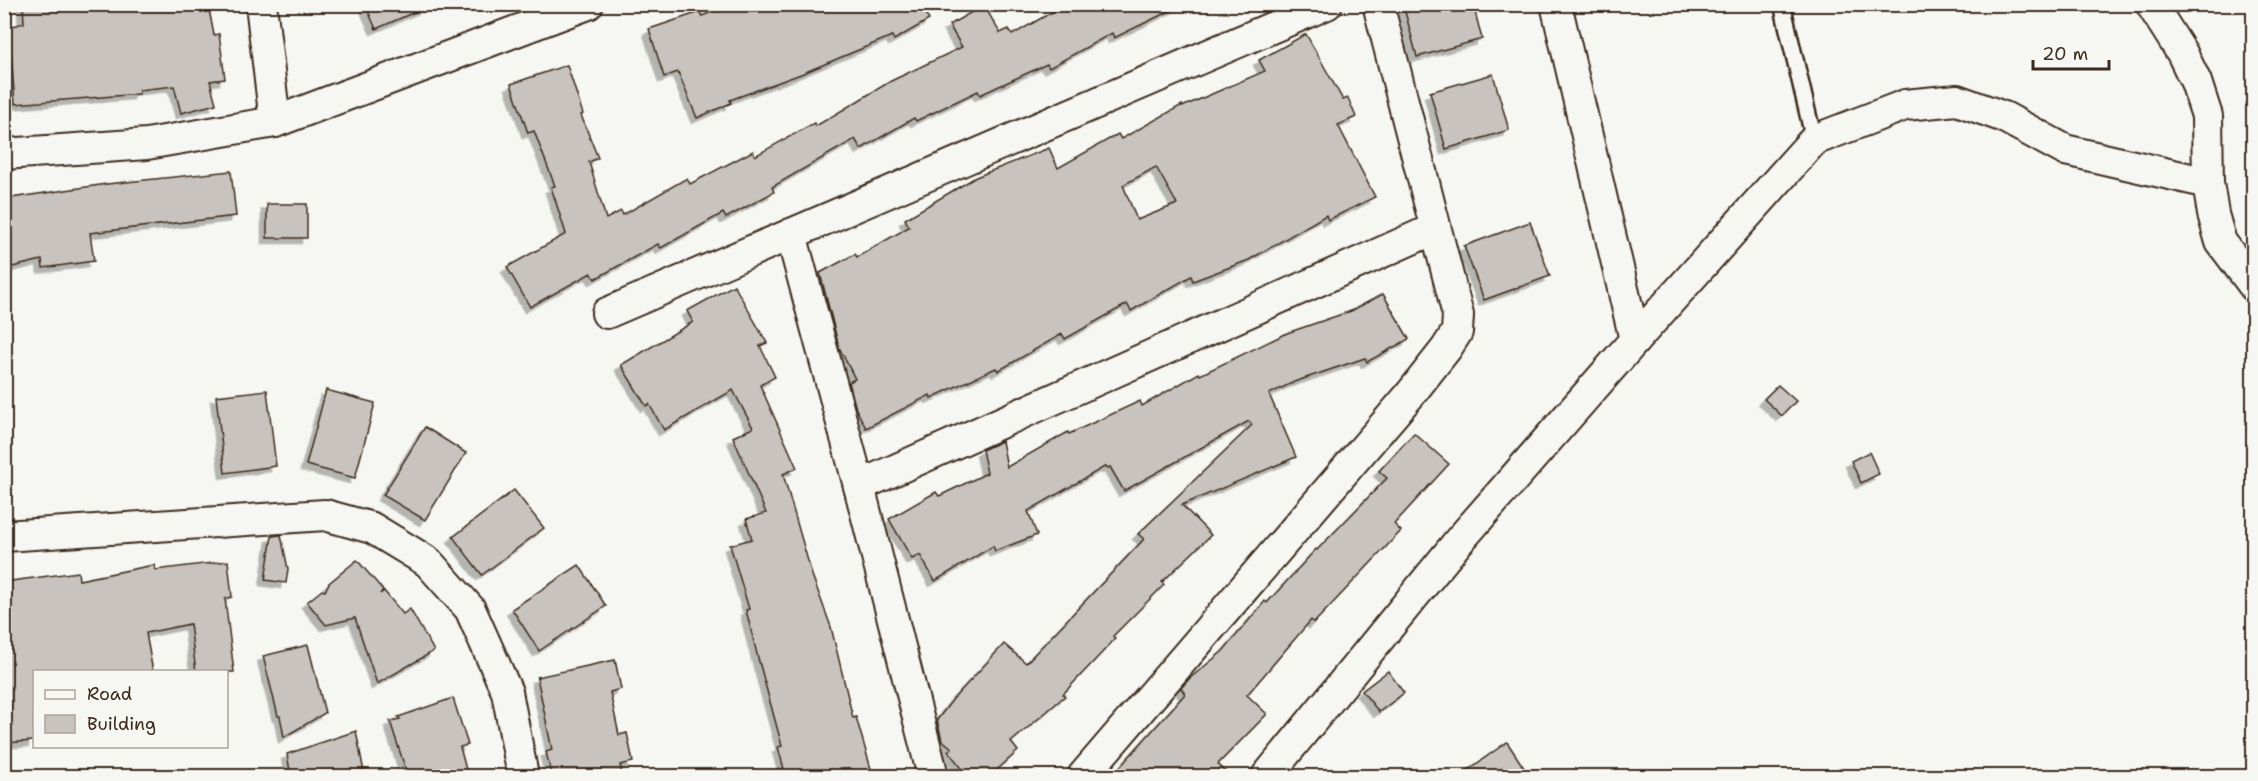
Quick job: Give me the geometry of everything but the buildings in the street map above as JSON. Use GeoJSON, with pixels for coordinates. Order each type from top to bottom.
{"type":"FeatureCollection","features":[{"type":"Feature","properties":{"kind":"street"},"geometry":{"type":"LineString","coordinates":[[261,4],[275,122]]}},
{"type":"Feature","properties":{"kind":"street"},"geometry":{"type":"LineString","coordinates":[[4,154],[147,144],[275,122],[588,4]]}},
{"type":"Feature","properties":{"kind":"street"},"geometry":{"type":"LineString","coordinates":[[607,313],[1328,4]]}},
{"type":"Feature","properties":{"kind":"street"},"geometry":{"type":"LineString","coordinates":[[1083,777],[1409,396],[1457,332],[1458,315],[1434,229],[1378,4]]}},
{"type":"Feature","properties":{"kind":"street"},"geometry":{"type":"LineString","coordinates":[[1556,4],[1635,340]]}},
{"type":"Feature","properties":{"kind":"street"},"geometry":{"type":"LineString","coordinates":[[2151,4],[2182,53],[2196,82],[2207,116],[2208,183],[2213,214],[2222,242],[2253,286]]}},
{"type":"Feature","properties":{"kind":"street"},"geometry":{"type":"LineString","coordinates":[[1267,777],[1458,542],[1814,140],[1905,105],[1958,100],[2004,117],[2065,150],[2208,183]]}},
{"type":"Feature","properties":{"kind":"street"},"geometry":{"type":"LineString","coordinates":[[859,486],[1434,229]]}},
{"type":"Feature","properties":{"kind":"street"},"geometry":{"type":"LineString","coordinates":[[792,234],[933,777]]}},
{"type":"Feature","properties":{"kind":"street"},"geometry":{"type":"LineString","coordinates":[[4,536],[325,515],[372,528],[428,562],[470,609],[507,692],[524,777]]}},
{"type":"Feature","properties":{"kind":"lane"},"geometry":{"type":"LineString","coordinates":[[1782,4],[1814,140]]}}]}
